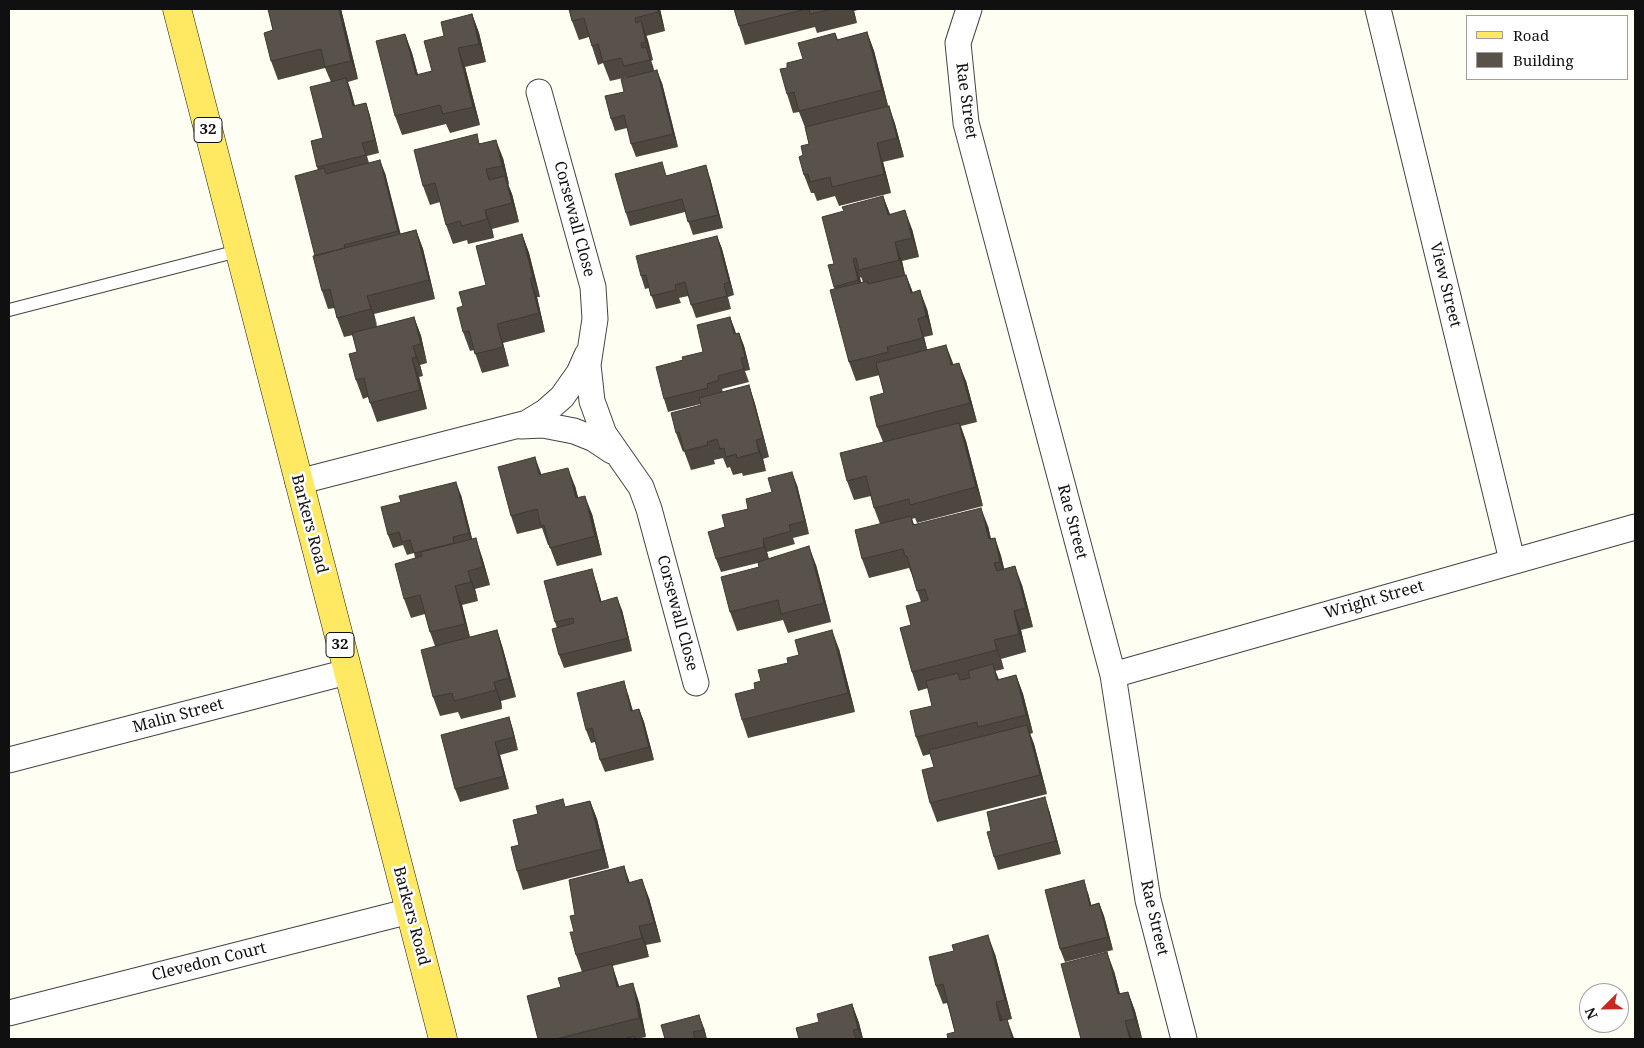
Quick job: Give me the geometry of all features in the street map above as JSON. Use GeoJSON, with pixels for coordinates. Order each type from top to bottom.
{"type":"FeatureCollection","features":[{"type":"Feature","properties":{"kind":"main road","name":"Barkers Road"},"geometry":{"type":"LineString","coordinates":[[177,9],[443,1039]]}},
{"type":"Feature","properties":{"kind":"street","name":"Rae Street"},"geometry":{"type":"LineString","coordinates":[[970,9],[958,43],[966,123],[1113,675],[1148,900],[1184,1039]]}},
{"type":"Feature","properties":{"kind":"street","name":"View Street"},"geometry":{"type":"LineString","coordinates":[[1378,9],[1512,560]]}},
{"type":"Feature","properties":{"kind":"street","name":"Corsewall Close"},"geometry":{"type":"LineString","coordinates":[[539,92],[593,287],[595,319],[588,374],[592,402],[604,434],[641,487],[649,509],[696,683]]}},
{"type":"Feature","properties":{"kind":"street","name":"Corsewall Close"},"geometry":{"type":"LineString","coordinates":[[298,482],[518,426],[538,417],[557,402],[579,373],[590,348]]}},
{"type":"Feature","properties":{"kind":"street","name":"Corsewall Close"},"geometry":{"type":"LineString","coordinates":[[518,426],[543,425],[574,430],[601,443],[622,461]]}},
{"type":"Feature","properties":{"kind":"street","name":"Wright Street"},"geometry":{"type":"LineString","coordinates":[[1113,675],[1512,560],[1635,527]]}},
{"type":"Feature","properties":{"kind":"street","name":"Malin Street"},"geometry":{"type":"LineString","coordinates":[[9,760],[347,672]]}},
{"type":"Feature","properties":{"kind":"street","name":"Clevedon Court"},"geometry":{"type":"LineString","coordinates":[[9,1013],[410,911]]}},
{"type":"Feature","properties":{"kind":"lane"},"geometry":{"type":"LineString","coordinates":[[9,310],[238,251]]}},
{"type":"Feature","properties":{"kind":"building"},"geometry":{"type":"Polygon","coordinates":[[[268,9],[339,9],[351,61],[325,67],[321,49],[271,61],[264,33],[273,30],[268,9]]]}},
{"type":"Feature","properties":{"kind":"building"},"geometry":{"type":"Polygon","coordinates":[[[569,9],[658,9],[658,12],[635,18],[636,23],[641,21],[646,42],[641,43],[642,48],[646,47],[650,60],[624,66],[621,58],[603,62],[598,44],[592,46],[584,18],[572,21],[569,9]]]}},
{"type":"Feature","properties":{"kind":"building"},"geometry":{"type":"Polygon","coordinates":[[[734,9],[806,9],[739,26],[734,9]]]}},
{"type":"Feature","properties":{"kind":"building"},"geometry":{"type":"Polygon","coordinates":[[[809,9],[832,9],[810,14],[809,9]]]}},
{"type":"Feature","properties":{"kind":"building"},"geometry":{"type":"Polygon","coordinates":[[[472,14],[479,44],[458,48],[473,107],[443,114],[440,105],[395,116],[376,41],[405,34],[416,75],[432,71],[424,41],[444,36],[441,22],[472,14]]]}},
{"type":"Feature","properties":{"kind":"building"},"geometry":{"type":"Polygon","coordinates":[[[867,32],[882,90],[799,111],[794,92],[787,94],[780,69],[787,68],[787,63],[803,59],[798,43],[835,33],[837,40],[867,32]]]}},
{"type":"Feature","properties":{"kind":"building"},"geometry":{"type":"Polygon","coordinates":[[[657,70],[673,134],[631,144],[624,115],[611,119],[605,96],[624,92],[621,79],[657,70]]]}},
{"type":"Feature","properties":{"kind":"building"},"geometry":{"type":"Polygon","coordinates":[[[346,78],[353,106],[366,103],[375,140],[362,143],[366,155],[317,167],[311,141],[323,138],[310,87],[346,78]]]}},
{"type":"Feature","properties":{"kind":"building"},"geometry":{"type":"Polygon","coordinates":[[[889,106],[897,138],[877,143],[884,174],[832,187],[830,177],[810,182],[808,174],[804,175],[799,157],[803,155],[801,146],[809,144],[805,127],[889,106]]]}},
{"type":"Feature","properties":{"kind":"building"},"geometry":{"type":"Polygon","coordinates":[[[477,134],[479,144],[496,140],[502,166],[486,169],[489,180],[505,176],[512,203],[485,210],[487,219],[462,226],[460,221],[446,225],[435,183],[423,186],[414,150],[477,134]]]}},
{"type":"Feature","properties":{"kind":"building"},"geometry":{"type":"Polygon","coordinates":[[[380,160],[398,231],[344,245],[345,248],[315,256],[295,176],[324,168],[326,174],[380,160]]]}},
{"type":"Feature","properties":{"kind":"building"},"geometry":{"type":"Polygon","coordinates":[[[662,162],[666,176],[706,165],[718,215],[688,222],[682,199],[626,213],[615,174],[662,162]]]}},
{"type":"Feature","properties":{"kind":"building"},"geometry":{"type":"Polygon","coordinates":[[[883,196],[888,215],[905,210],[912,238],[895,242],[899,260],[859,270],[856,258],[853,259],[858,280],[834,287],[828,265],[834,264],[822,217],[844,211],[842,207],[883,196]]]}},
{"type":"Feature","properties":{"kind":"building"},"geometry":{"type":"Polygon","coordinates":[[[416,230],[429,280],[367,296],[371,309],[337,318],[330,289],[322,291],[313,256],[416,230]]]}},
{"type":"Feature","properties":{"kind":"building"},"geometry":{"type":"Polygon","coordinates":[[[522,234],[539,313],[497,324],[503,347],[475,354],[469,331],[463,332],[457,308],[463,306],[459,292],[486,285],[476,246],[522,234]]]}},
{"type":"Feature","properties":{"kind":"building"},"geometry":{"type":"Polygon","coordinates":[[[717,236],[729,282],[724,284],[727,296],[691,305],[685,282],[675,285],[676,290],[651,296],[646,275],[641,276],[636,256],[717,236]]]}},
{"type":"Feature","properties":{"kind":"building"},"geometry":{"type":"Polygon","coordinates":[[[906,275],[911,293],[920,290],[926,316],[918,319],[923,338],[887,347],[888,352],[849,362],[830,290],[867,281],[868,284],[906,275]]]}},
{"type":"Feature","properties":{"kind":"building"},"geometry":{"type":"Polygon","coordinates":[[[414,317],[421,344],[413,346],[416,357],[412,358],[420,390],[370,403],[364,378],[356,380],[349,354],[357,352],[352,333],[414,317]]]}},
{"type":"Feature","properties":{"kind":"building"},"geometry":{"type":"Polygon","coordinates":[[[730,317],[734,334],[739,333],[745,357],[741,358],[744,369],[718,376],[719,380],[707,384],[708,388],[664,399],[656,367],[683,360],[682,357],[703,352],[697,325],[730,317]]]}},
{"type":"Feature","properties":{"kind":"building"},"geometry":{"type":"Polygon","coordinates":[[[946,345],[951,365],[959,363],[970,403],[877,427],[870,397],[884,393],[876,363],[946,345]]]}},
{"type":"Feature","properties":{"kind":"building"},"geometry":{"type":"Polygon","coordinates":[[[749,385],[763,438],[756,440],[759,452],[737,458],[736,454],[726,457],[724,448],[720,449],[717,439],[707,442],[708,445],[684,451],[679,432],[676,433],[671,413],[701,405],[699,398],[749,385]]]}},
{"type":"Feature","properties":{"kind":"building"},"geometry":{"type":"Polygon","coordinates":[[[959,423],[976,487],[910,505],[909,499],[874,508],[866,476],[847,481],[840,453],[959,423]]]}},
{"type":"Feature","properties":{"kind":"building"},"geometry":{"type":"Polygon","coordinates":[[[535,457],[539,475],[568,468],[576,498],[585,496],[595,536],[550,548],[544,525],[541,526],[537,509],[511,516],[498,467],[535,457]]]}},
{"type":"Feature","properties":{"kind":"building"},"geometry":{"type":"Polygon","coordinates":[[[792,472],[805,521],[789,525],[791,531],[763,539],[764,547],[716,559],[708,532],[725,527],[722,515],[748,509],[746,499],[772,492],[768,478],[792,472]]]}},
{"type":"Feature","properties":{"kind":"building"},"geometry":{"type":"Polygon","coordinates":[[[456,482],[469,533],[453,537],[454,543],[414,553],[410,540],[402,542],[399,532],[388,535],[381,507],[401,502],[399,496],[456,482]]]}},
{"type":"Feature","properties":{"kind":"building"},"geometry":{"type":"Polygon","coordinates":[[[981,508],[989,539],[995,538],[1000,562],[994,563],[997,571],[1015,566],[1026,608],[1014,611],[1019,634],[994,640],[997,650],[912,672],[900,628],[911,625],[906,606],[928,600],[925,589],[917,591],[907,556],[905,556],[903,549],[862,559],[855,530],[911,516],[913,525],[981,508]]]}},
{"type":"Feature","properties":{"kind":"building"},"geometry":{"type":"Polygon","coordinates":[[[476,538],[483,567],[468,571],[471,582],[455,586],[465,624],[430,632],[420,595],[404,599],[395,564],[422,556],[421,552],[476,538]]]}},
{"type":"Feature","properties":{"kind":"building"},"geometry":{"type":"Polygon","coordinates":[[[809,546],[824,603],[781,614],[778,600],[730,612],[721,577],[759,567],[758,562],[809,546]]]}},
{"type":"Feature","properties":{"kind":"building"},"geometry":{"type":"Polygon","coordinates":[[[592,569],[600,602],[617,597],[628,638],[559,655],[552,629],[574,623],[573,618],[555,622],[544,581],[592,569]]]}},
{"type":"Feature","properties":{"kind":"building"},"geometry":{"type":"Polygon","coordinates":[[[497,630],[509,678],[494,682],[496,690],[454,701],[452,693],[433,697],[421,650],[497,630]]]}},
{"type":"Feature","properties":{"kind":"building"},"geometry":{"type":"Polygon","coordinates":[[[832,630],[848,693],[742,720],[735,694],[755,689],[754,683],[761,681],[758,670],[788,663],[787,658],[799,655],[795,640],[832,630]]]}},
{"type":"Feature","properties":{"kind":"building"},"geometry":{"type":"Polygon","coordinates":[[[993,664],[997,680],[1016,675],[1026,715],[978,727],[977,722],[916,737],[910,711],[932,706],[926,681],[958,673],[960,680],[970,678],[968,671],[993,664]]]}},
{"type":"Feature","properties":{"kind":"building"},"geometry":{"type":"Polygon","coordinates":[[[624,681],[631,711],[639,709],[649,747],[600,760],[592,728],[586,730],[577,693],[624,681]]]}},
{"type":"Feature","properties":{"kind":"building"},"geometry":{"type":"Polygon","coordinates":[[[509,717],[514,737],[495,742],[504,776],[455,789],[441,735],[509,717]]]}},
{"type":"Feature","properties":{"kind":"building"},"geometry":{"type":"Polygon","coordinates":[[[1027,725],[1040,775],[930,803],[922,770],[934,767],[929,750],[1027,725]]]}},
{"type":"Feature","properties":{"kind":"building"},"geometry":{"type":"Polygon","coordinates":[[[1045,797],[1056,841],[994,857],[987,832],[991,831],[987,812],[1045,797]]]}},
{"type":"Feature","properties":{"kind":"building"},"geometry":{"type":"Polygon","coordinates":[[[563,799],[565,807],[590,801],[602,849],[517,871],[511,847],[519,845],[513,820],[538,814],[536,806],[563,799]]]}},
{"type":"Feature","properties":{"kind":"building"},"geometry":{"type":"Polygon","coordinates":[[[624,866],[628,883],[642,879],[654,923],[639,926],[642,938],[576,955],[570,932],[574,932],[570,916],[575,915],[569,880],[624,866]]]}},
{"type":"Feature","properties":{"kind":"building"},"geometry":{"type":"Polygon","coordinates":[[[1084,880],[1090,906],[1099,903],[1108,937],[1060,949],[1045,890],[1084,880]]]}},
{"type":"Feature","properties":{"kind":"building"},"geometry":{"type":"Polygon","coordinates":[[[988,935],[1005,1000],[996,1002],[1000,1021],[1007,1019],[1012,1039],[948,1039],[947,1034],[955,1032],[943,984],[936,986],[929,957],[954,951],[952,945],[988,935]]]}},
{"type":"Feature","properties":{"kind":"building"},"geometry":{"type":"Polygon","coordinates":[[[1107,952],[1118,994],[1128,992],[1135,1019],[1125,1021],[1130,1039],[1081,1039],[1061,964],[1107,952]]]}},
{"type":"Feature","properties":{"kind":"building"},"geometry":{"type":"Polygon","coordinates":[[[612,964],[617,987],[633,983],[639,1018],[556,1039],[538,1039],[527,996],[561,987],[558,978],[612,964]]]}},
{"type":"Feature","properties":{"kind":"building"},"geometry":{"type":"Polygon","coordinates":[[[852,1004],[858,1029],[853,1030],[856,1039],[799,1039],[796,1028],[819,1022],[817,1014],[852,1004]]]}},
{"type":"Feature","properties":{"kind":"building"},"geometry":{"type":"Polygon","coordinates":[[[699,1015],[703,1030],[693,1032],[695,1039],[665,1039],[661,1025],[699,1015]]]}},
{"type":"Feature","properties":{"kind":"building"},"geometry":{"type":"Polygon","coordinates":[[[634,1036],[635,1039],[624,1039],[634,1036]]]}}]}
